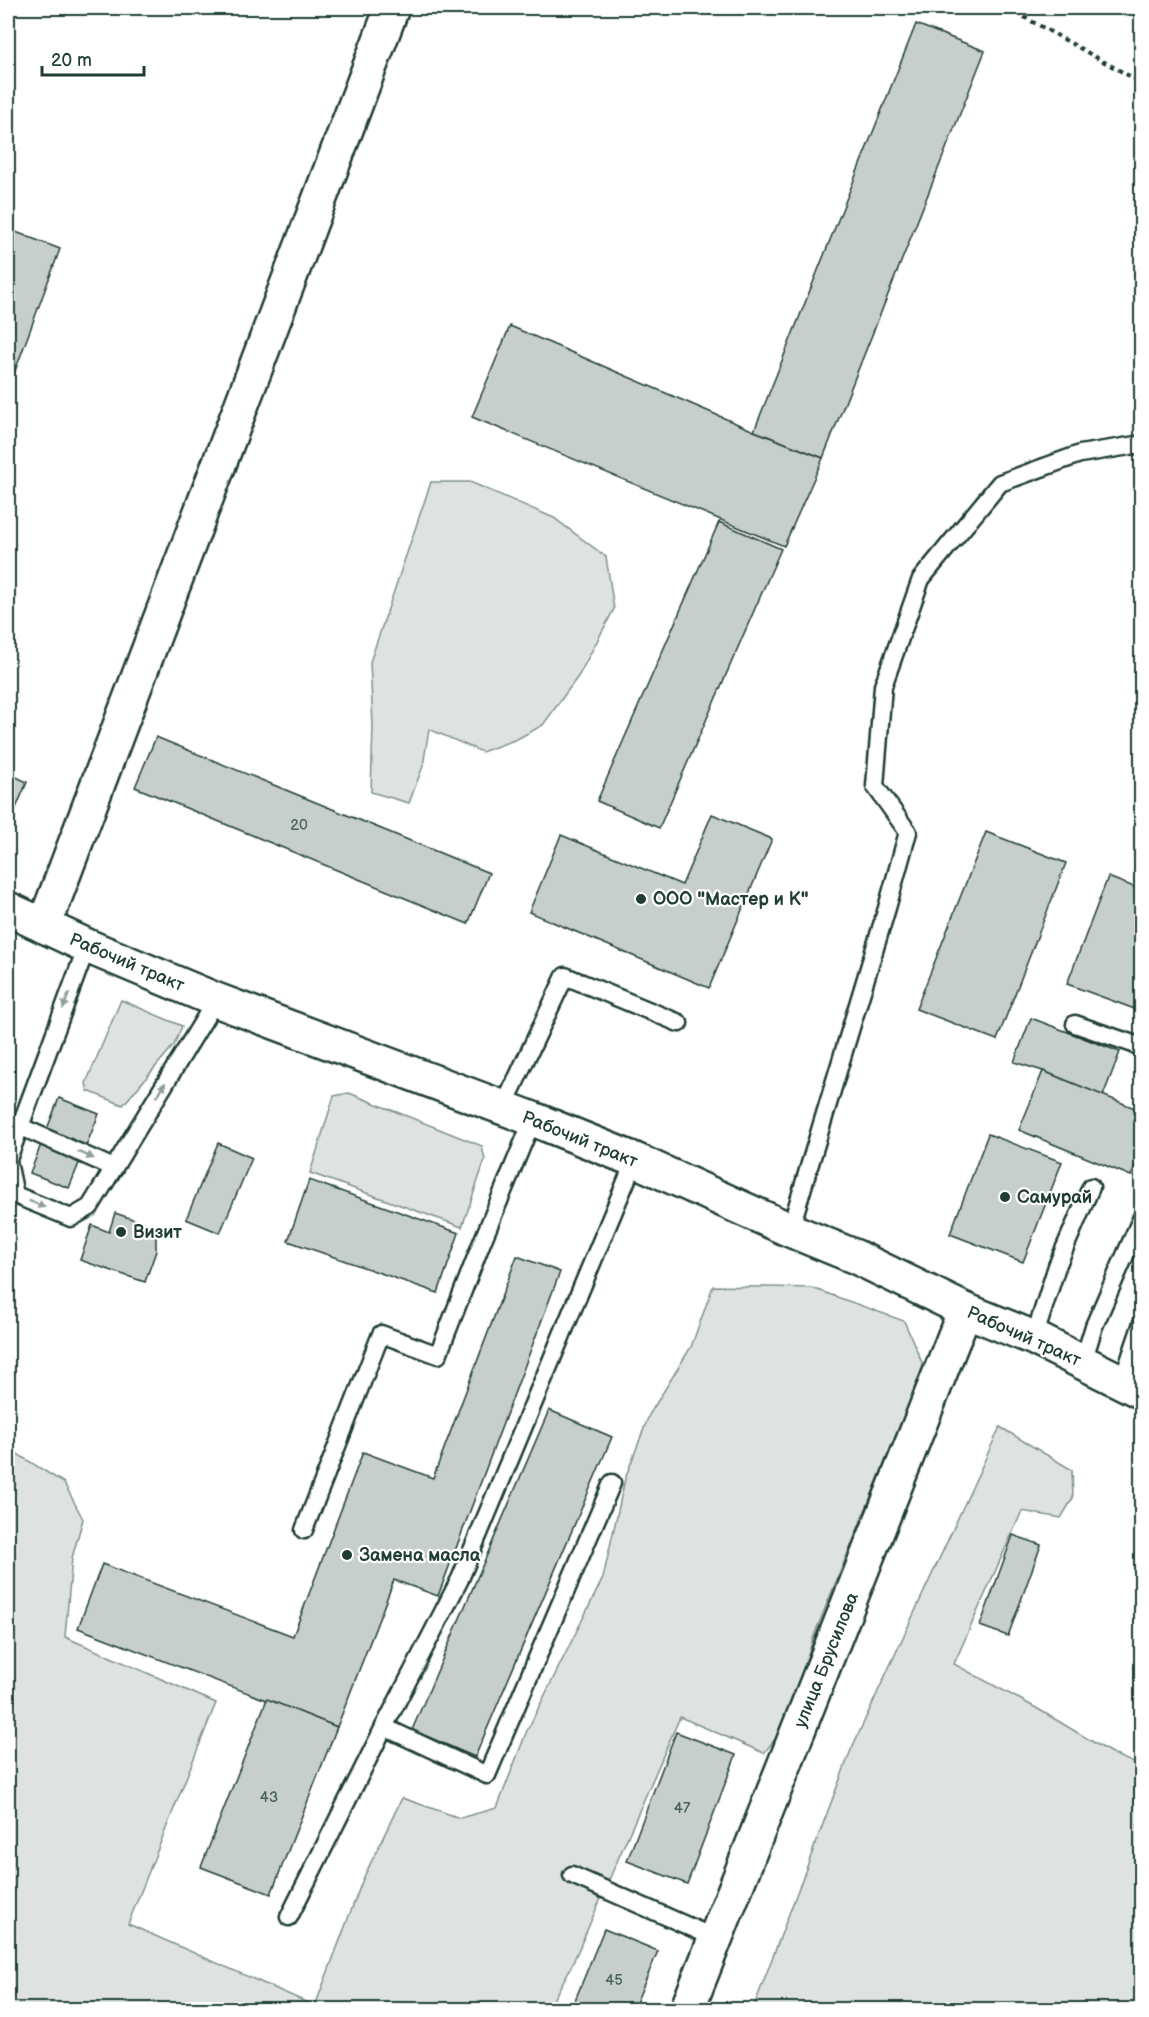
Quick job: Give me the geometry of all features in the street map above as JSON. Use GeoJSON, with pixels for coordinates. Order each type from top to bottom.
{"type":"FeatureCollection","features":[{"type":"Feature","properties":{"kind":"street"},"geometry":{"type":"LineString","coordinates":[[44,926],[392,8]]}},
{"type":"Feature","properties":{"kind":"street","name":"Рабочий тракт"},"geometry":{"type":"LineString","coordinates":[[8,909],[87,946],[216,1000],[635,1160],[790,1230],[856,1257],[964,1310],[1034,1338],[1132,1387]]}},
{"type":"Feature","properties":{"kind":"street","name":"улица Брусилова"},"geometry":{"type":"LineString","coordinates":[[687,2010],[964,1310]]}},
{"type":"Feature","properties":{"kind":"lane"},"geometry":{"type":"LineString","coordinates":[[790,1230],[908,832],[874,786],[883,686],[921,579],[1000,483],[1080,454],[1142,444]]}},
{"type":"Feature","properties":{"kind":"lane"},"geometry":{"type":"LineString","coordinates":[[87,946],[8,1160],[15,1195],[71,1218],[90,1207],[216,1000]]}},
{"type":"Feature","properties":{"kind":"lane"},"geometry":{"type":"LineString","coordinates":[[304,1530],[381,1334],[438,1356],[482,1242],[518,1114],[565,976],[679,1023]]}},
{"type":"Feature","properties":{"kind":"lane"},"geometry":{"type":"LineString","coordinates":[[1075,1023],[1142,1047]]}},
{"type":"Feature","properties":{"kind":"lane"},"geometry":{"type":"LineString","coordinates":[[19,1126],[114,1168]]}},
{"type":"Feature","properties":{"kind":"lane"},"geometry":{"type":"LineString","coordinates":[[289,1917],[460,1579],[635,1160]]}},
{"type":"Feature","properties":{"kind":"lane"},"geometry":{"type":"LineString","coordinates":[[1034,1338],[1057,1266],[1091,1187]]}},
{"type":"Feature","properties":{"kind":"lane"},"geometry":{"type":"LineString","coordinates":[[1083,1362],[1094,1326],[1142,1217]]}},
{"type":"Feature","properties":{"kind":"lane"},"geometry":{"type":"LineString","coordinates":[[1132,1387],[1142,1323]]}},
{"type":"Feature","properties":{"kind":"lane"},"geometry":{"type":"LineString","coordinates":[[384,1727],[487,1775],[612,1483]]}},
{"type":"Feature","properties":{"kind":"lane"},"geometry":{"type":"LineString","coordinates":[[573,1875],[716,1938]]}},
{"type":"Feature","properties":{"kind":"path"},"geometry":{"type":"LineString","coordinates":[[1008,8],[1142,83]]}},
{"type":"Feature","properties":{"kind":"shaded area"},"geometry":{"type":"Polygon","coordinates":[[[431,482],[470,482],[554,518],[606,557],[614,609],[579,675],[543,725],[517,739],[482,752],[429,729],[423,766],[409,803],[371,792],[373,726],[370,662],[431,482]]]}},
{"type":"Feature","properties":{"kind":"shaded area"},"geometry":{"type":"Polygon","coordinates":[[[121,1000],[182,1026],[174,1045],[123,1105],[88,1091],[86,1083],[121,1000]]]}},
{"type":"Feature","properties":{"kind":"shaded area"},"geometry":{"type":"Polygon","coordinates":[[[349,1093],[482,1146],[485,1160],[462,1227],[310,1173],[334,1096],[349,1093]]]}},
{"type":"Feature","properties":{"kind":"shaded area"},"geometry":{"type":"Polygon","coordinates":[[[713,1286],[812,1288],[904,1321],[924,1367],[815,1633],[784,1728],[764,1753],[680,1717],[571,1967],[548,2009],[8,2009],[8,1448],[64,1483],[83,1519],[72,1558],[65,1637],[216,1703],[128,1924],[315,2006],[363,1879],[402,1798],[460,1818],[497,1808],[526,1733],[603,1578],[625,1479],[649,1415],[691,1347],[713,1286]]]}},
{"type":"Feature","properties":{"kind":"shaded area"},"geometry":{"type":"Polygon","coordinates":[[[1000,1427],[1072,1470],[1073,1498],[1061,1518],[1022,1511],[954,1664],[1038,1709],[1113,1754],[1141,1766],[1141,2009],[753,2009],[851,1750],[1000,1427]]]}},
{"type":"Feature","properties":{"kind":"building"},"geometry":{"type":"Polygon","coordinates":[[[916,24],[985,51],[823,458],[754,431],[916,24]]]}},
{"type":"Feature","properties":{"kind":"building"},"geometry":{"type":"Polygon","coordinates":[[[8,229],[60,249],[8,390],[8,229]]]}},
{"type":"Feature","properties":{"kind":"building"},"geometry":{"type":"Polygon","coordinates":[[[510,326],[754,431],[823,458],[784,546],[472,417],[510,326]]]}},
{"type":"Feature","properties":{"kind":"building"},"geometry":{"type":"Polygon","coordinates":[[[719,522],[781,549],[659,828],[597,801],[719,522]]]}},
{"type":"Feature","properties":{"kind":"building"},"geometry":{"type":"Polygon","coordinates":[[[156,737],[489,873],[468,924],[135,787],[156,737]]]}},
{"type":"Feature","properties":{"kind":"building"},"geometry":{"type":"Polygon","coordinates":[[[8,773],[27,782],[8,827],[8,773]]]}},
{"type":"Feature","properties":{"kind":"building","name":"ООО \"Мастер и К\""},"geometry":{"type":"Polygon","coordinates":[[[712,814],[772,839],[709,988],[529,912],[561,835],[682,885],[712,814]]]}},
{"type":"Feature","properties":{"kind":"building"},"geometry":{"type":"Polygon","coordinates":[[[986,832],[1066,863],[997,1040],[916,1009],[986,832]]]}},
{"type":"Feature","properties":{"kind":"building"},"geometry":{"type":"Polygon","coordinates":[[[1108,877],[1142,890],[1142,1007],[1140,1011],[1067,984],[1108,877]]]}},
{"type":"Feature","properties":{"kind":"building"},"geometry":{"type":"Polygon","coordinates":[[[1031,1018],[1120,1052],[1103,1096],[1043,1071],[1014,1062],[1031,1018]]]}},
{"type":"Feature","properties":{"kind":"building"},"geometry":{"type":"Polygon","coordinates":[[[1043,1071],[1142,1111],[1142,1151],[1131,1176],[1019,1130],[1043,1071]]]}},
{"type":"Feature","properties":{"kind":"building"},"geometry":{"type":"Polygon","coordinates":[[[59,1098],[99,1114],[69,1188],[30,1173],[59,1098]]]}},
{"type":"Feature","properties":{"kind":"building"},"geometry":{"type":"Polygon","coordinates":[[[988,1134],[1062,1162],[1023,1262],[950,1234],[988,1134]]]}},
{"type":"Feature","properties":{"kind":"building"},"geometry":{"type":"Polygon","coordinates":[[[218,1143],[252,1158],[220,1233],[186,1219],[218,1143]]]}},
{"type":"Feature","properties":{"kind":"building"},"geometry":{"type":"Polygon","coordinates":[[[309,1180],[459,1233],[438,1293],[288,1241],[309,1180]]]}},
{"type":"Feature","properties":{"kind":"building"},"geometry":{"type":"Polygon","coordinates":[[[115,1213],[156,1227],[156,1251],[145,1282],[80,1260],[92,1225],[109,1232],[115,1213]]]}},
{"type":"Feature","properties":{"kind":"building"},"geometry":{"type":"Polygon","coordinates":[[[517,1256],[560,1272],[438,1596],[394,1580],[337,1727],[78,1628],[102,1564],[293,1636],[363,1452],[433,1478],[517,1256]]]}},
{"type":"Feature","properties":{"kind":"building"},"geometry":{"type":"Polygon","coordinates":[[[549,1410],[612,1437],[475,1757],[412,1730],[549,1410]]]}},
{"type":"Feature","properties":{"kind":"building"},"geometry":{"type":"Polygon","coordinates":[[[1013,1535],[1041,1545],[1008,1636],[980,1626],[1013,1535]]]}},
{"type":"Feature","properties":{"kind":"building"},"geometry":{"type":"Polygon","coordinates":[[[267,1699],[337,1727],[271,1894],[201,1867],[267,1699]]]}},
{"type":"Feature","properties":{"kind":"building"},"geometry":{"type":"Polygon","coordinates":[[[676,1732],[736,1755],[687,1884],[627,1861],[676,1732]]]}},
{"type":"Feature","properties":{"kind":"building"},"geometry":{"type":"Polygon","coordinates":[[[604,1929],[658,1951],[633,2010],[571,2010],[604,1929]]]}},
{"type":"Feature","properties":{"kind":"place","name":"ООО \"Мастер и К\""},"geometry":{"type":"Point","coordinates":[641,899]}},
{"type":"Feature","properties":{"kind":"place","name":"Самурай"},"geometry":{"type":"Point","coordinates":[1005,1197]}},
{"type":"Feature","properties":{"kind":"place","name":"Визит"},"geometry":{"type":"Point","coordinates":[121,1232]}},
{"type":"Feature","properties":{"kind":"place","name":"Замена масла"},"geometry":{"type":"Point","coordinates":[347,1555]}}]}
